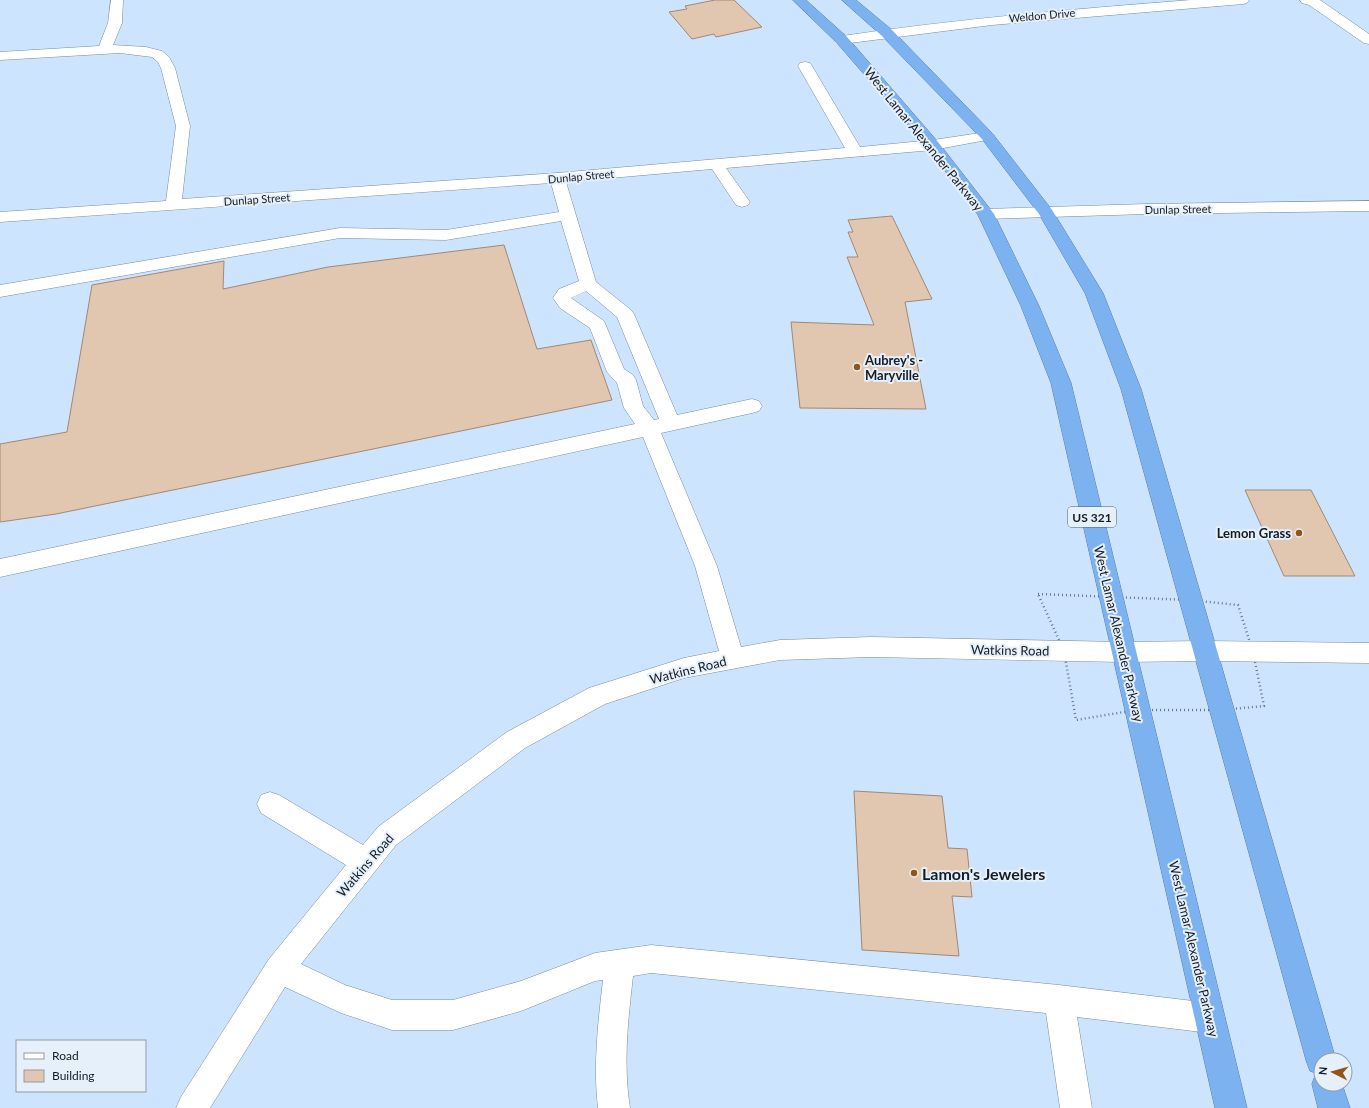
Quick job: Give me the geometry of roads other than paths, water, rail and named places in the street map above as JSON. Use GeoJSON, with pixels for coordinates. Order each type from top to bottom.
{"type":"FeatureCollection","features":[{"type":"Feature","properties":{"kind":"highway","name":"West Lamar Alexander Parkway"},"geometry":{"type":"LineString","coordinates":[[799,0],[842,40],[933,145],[986,214],[1030,306],[1061,383],[1231,1108]]}},
{"type":"Feature","properties":{"kind":"highway"},"geometry":{"type":"LineString","coordinates":[[848,0],[887,33],[987,136],[1046,213],[1094,293],[1131,389],[1319,1052]]}},
{"type":"Feature","properties":{"kind":"highway"},"geometry":{"type":"LineString","coordinates":[[1329,1092],[1334,1108]]}},
{"type":"Feature","properties":{"kind":"street"},"geometry":{"type":"LineString","coordinates":[[104,50],[115,23],[117,0]]}},
{"type":"Feature","properties":{"kind":"street","name":"Weldon Drive"},"geometry":{"type":"LineString","coordinates":[[842,40],[1012,18],[1243,0]]}},
{"type":"Feature","properties":{"kind":"street"},"geometry":{"type":"LineString","coordinates":[[1306,0],[1314,2],[1369,40]]}},
{"type":"Feature","properties":{"kind":"street"},"geometry":{"type":"LineString","coordinates":[[0,56],[120,49],[146,51],[158,54],[164,60],[168,68],[183,126],[173,205]]}},
{"type":"Feature","properties":{"kind":"street"},"geometry":{"type":"LineString","coordinates":[[805,66],[855,152]]}},
{"type":"Feature","properties":{"kind":"street","name":"Dunlap Street"},"geometry":{"type":"LineString","coordinates":[[0,217],[557,178],[933,145],[987,136]]}},
{"type":"Feature","properties":{"kind":"street"},"geometry":{"type":"LineString","coordinates":[[716,164],[742,202]]}},
{"type":"Feature","properties":{"kind":"street"},"geometry":{"type":"LineString","coordinates":[[557,178],[588,284],[625,314],[670,423]]}},
{"type":"Feature","properties":{"kind":"street","name":"Dunlap Street"},"geometry":{"type":"LineString","coordinates":[[986,214],[1146,209],[1369,206]]}},
{"type":"Feature","properties":{"kind":"street"},"geometry":{"type":"LineString","coordinates":[[0,291],[340,233],[446,235],[568,215]]}},
{"type":"Feature","properties":{"kind":"street"},"geometry":{"type":"LineString","coordinates":[[588,284],[565,293],[562,298],[566,304],[598,325],[616,372],[626,380],[634,408],[649,428],[706,566],[733,659]]}},
{"type":"Feature","properties":{"kind":"street"},"geometry":{"type":"LineString","coordinates":[[0,568],[752,406]]}},
{"type":"Feature","properties":{"kind":"street","name":"Watkins Road"},"geometry":{"type":"LineString","coordinates":[[192,1108],[279,969],[387,836],[516,740],[598,696],[684,668],[780,650],[871,647],[1123,652],[1204,651],[1369,653]]}},
{"type":"Feature","properties":{"kind":"street"},"geometry":{"type":"LineString","coordinates":[[270,804],[366,862]]}},
{"type":"Feature","properties":{"kind":"street"},"geometry":{"type":"LineString","coordinates":[[279,969],[341,998],[392,1015],[453,1015],[521,996],[595,967],[651,959],[1059,1000],[1210,1018]]}},
{"type":"Feature","properties":{"kind":"street"},"geometry":{"type":"LineString","coordinates":[[614,1108],[610,1062],[620,963]]}},
{"type":"Feature","properties":{"kind":"street"},"geometry":{"type":"LineString","coordinates":[[1059,1000],[1076,1108]]}},
{"type":"Feature","properties":{"kind":"place","name":"Aubrey's - Maryville"},"geometry":{"type":"Point","coordinates":[857,367]}},
{"type":"Feature","properties":{"kind":"place","name":"Lemon Grass"},"geometry":{"type":"Point","coordinates":[1299,533]}},
{"type":"Feature","properties":{"kind":"place","name":"Lamon's Jewelers"},"geometry":{"type":"Point","coordinates":[914,873]}}]}
